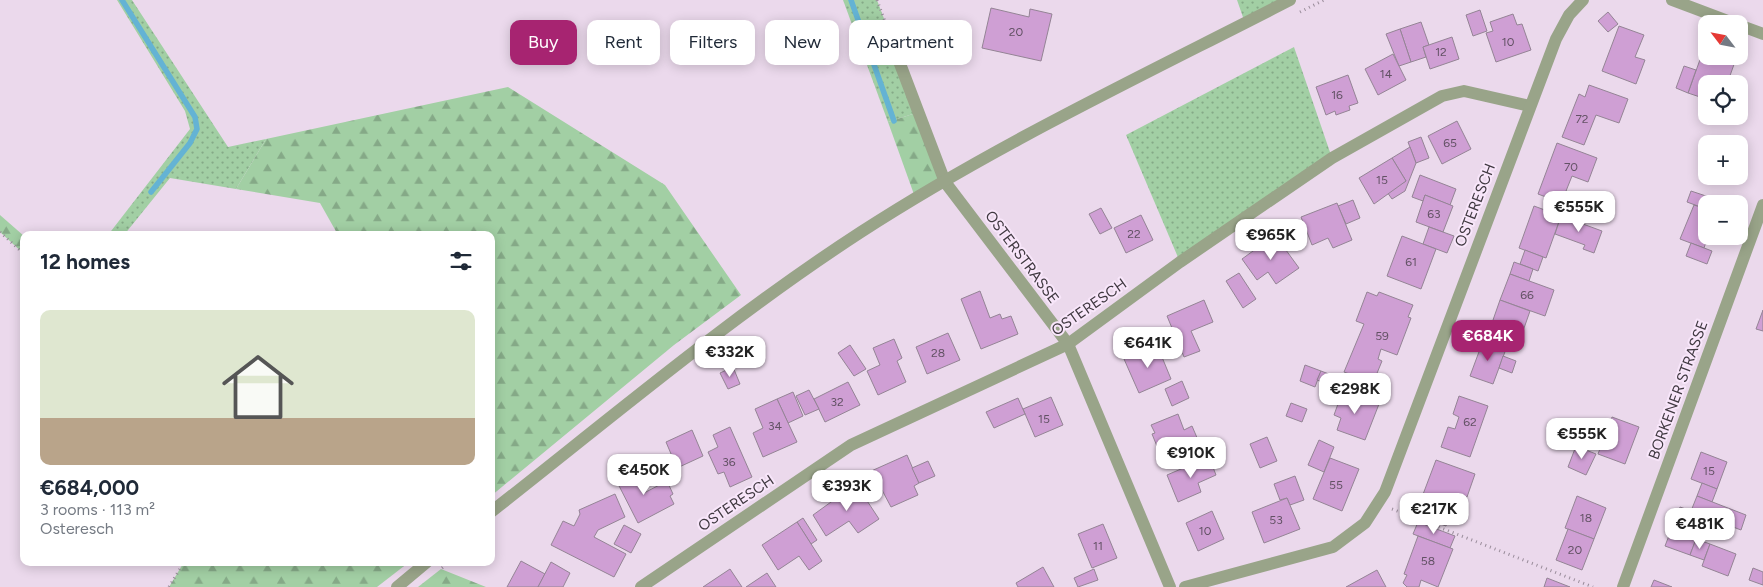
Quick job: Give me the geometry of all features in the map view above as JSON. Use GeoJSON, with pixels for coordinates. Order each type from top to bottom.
{"type":"FeatureCollection","features":[{"type":"Feature","properties":{"kind":"street"},"geometry":{"type":"LineString","coordinates":[[495,509],[711,339],[861,232],[945,182],[1093,102],[1290,0]]}},
{"type":"Feature","properties":{"kind":"street","name":"OSTERESCH"},"geometry":{"type":"LineString","coordinates":[[1184,587],[1333,547],[1365,523],[1378,503],[1388,482],[1556,39],[1569,15],[1583,0]]}},
{"type":"Feature","properties":{"kind":"street"},"geometry":{"type":"LineString","coordinates":[[1672,0],[1713,15]]}},
{"type":"Feature","properties":{"kind":"street"},"geometry":{"type":"LineString","coordinates":[[1748,28],[1763,34]]}},
{"type":"Feature","properties":{"kind":"street","name":"OSTERSTRASSE"},"geometry":{"type":"LineString","coordinates":[[900,65],[945,182],[1068,344],[1170,587]]}},
{"type":"Feature","properties":{"kind":"street","name":"OSTERESCH"},"geometry":{"type":"LineString","coordinates":[[641,587],[851,446],[1068,344],[1180,262],[1332,158],[1442,96],[1464,91],[1530,106]]}},
{"type":"Feature","properties":{"kind":"street","name":"BORKENER STRASSE"},"geometry":{"type":"LineString","coordinates":[[1622,587],[1763,205]]}},
{"type":"Feature","properties":{"kind":"street"},"geometry":{"type":"LineString","coordinates":[[397,587],[422,566]]}},
{"type":"Feature","properties":{"kind":"path"},"geometry":{"type":"LineString","coordinates":[[877,0],[884,20]]}},
{"type":"Feature","properties":{"kind":"path"},"geometry":{"type":"LineString","coordinates":[[1294,15],[1324,0]]}},
{"type":"Feature","properties":{"kind":"path"},"geometry":{"type":"LineString","coordinates":[[0,232],[20,250]]}},
{"type":"Feature","properties":{"kind":"path"},"geometry":{"type":"LineString","coordinates":[[1378,503],[1593,587]]}},
{"type":"Feature","properties":{"kind":"path"},"geometry":{"type":"LineString","coordinates":[[169,587],[182,566]]}},
{"type":"Feature","properties":{"kind":"green space"},"geometry":{"type":"Polygon","coordinates":[[[117,0],[132,0],[228,147],[266,139],[236,189],[170,178],[127,231],[111,231],[190,129],[185,111],[117,0]]]}},
{"type":"Feature","properties":{"kind":"green space"},"geometry":{"type":"Polygon","coordinates":[[[843,0],[877,0],[884,20],[850,20],[843,0]]]}},
{"type":"Feature","properties":{"kind":"green space"},"geometry":{"type":"Polygon","coordinates":[[[1237,0],[1290,0],[1245,23],[1237,0]]]}},
{"type":"Feature","properties":{"kind":"green space"},"geometry":{"type":"Polygon","coordinates":[[[1294,47],[1332,158],[1180,262],[1126,135],[1294,47]]]}},
{"type":"Feature","properties":{"kind":"green space"},"geometry":{"type":"Polygon","coordinates":[[[867,65],[901,65],[919,112],[888,122],[867,65]]]}},
{"type":"Feature","properties":{"kind":"green space"},"geometry":{"type":"Polygon","coordinates":[[[508,87],[665,185],[741,295],[674,345],[495,493],[495,231],[336,231],[320,203],[236,189],[266,139],[508,87]]]}},
{"type":"Feature","properties":{"kind":"green space"},"geometry":{"type":"Polygon","coordinates":[[[919,112],[945,182],[916,200],[888,122],[919,112]]]}},
{"type":"Feature","properties":{"kind":"green space"},"geometry":{"type":"Polygon","coordinates":[[[0,215],[20,232],[20,250],[0,232],[0,215]]]}},
{"type":"Feature","properties":{"kind":"green space"},"geometry":{"type":"Polygon","coordinates":[[[182,566],[404,566],[377,587],[169,587],[182,566]]]}},
{"type":"Feature","properties":{"kind":"green space"},"geometry":{"type":"Polygon","coordinates":[[[441,569],[486,587],[418,587],[441,569]]]}},
{"type":"Feature","properties":{"kind":"building"},"geometry":{"type":"Polygon","coordinates":[[[991,8],[1029,17],[1030,9],[1052,14],[1041,61],[982,48],[991,8]]]}},
{"type":"Feature","properties":{"kind":"building"},"geometry":{"type":"Polygon","coordinates":[[[1480,10],[1487,31],[1473,36],[1466,15],[1480,10]]]}},
{"type":"Feature","properties":{"kind":"building"},"geometry":{"type":"Polygon","coordinates":[[[1608,12],[1618,24],[1608,32],[1598,21],[1608,12]]]}},
{"type":"Feature","properties":{"kind":"building"},"geometry":{"type":"Polygon","coordinates":[[[1513,14],[1517,25],[1522,24],[1531,50],[1496,62],[1486,33],[1493,31],[1490,22],[1513,14]]]}},
{"type":"Feature","properties":{"kind":"building"},"geometry":{"type":"Polygon","coordinates":[[[1421,22],[1429,45],[1423,47],[1426,57],[1411,62],[1400,29],[1421,22]]]}},
{"type":"Feature","properties":{"kind":"building"},"geometry":{"type":"Polygon","coordinates":[[[1619,26],[1644,35],[1635,57],[1645,60],[1636,84],[1602,71],[1619,26]]]}},
{"type":"Feature","properties":{"kind":"building"},"geometry":{"type":"Polygon","coordinates":[[[1400,29],[1411,62],[1399,66],[1386,34],[1400,29]]]}},
{"type":"Feature","properties":{"kind":"building"},"geometry":{"type":"Polygon","coordinates":[[[1452,37],[1459,59],[1430,69],[1423,47],[1452,37]]]}},
{"type":"Feature","properties":{"kind":"building"},"geometry":{"type":"Polygon","coordinates":[[[1393,54],[1406,80],[1378,95],[1365,69],[1393,54]]]}},
{"type":"Feature","properties":{"kind":"building"},"geometry":{"type":"Polygon","coordinates":[[[1698,65],[1734,65],[1730,75],[1698,75],[1698,96],[1688,93],[1698,65]]]}},
{"type":"Feature","properties":{"kind":"building"},"geometry":{"type":"Polygon","coordinates":[[[1684,66],[1696,70],[1688,93],[1676,88],[1684,66]]]}},
{"type":"Feature","properties":{"kind":"building"},"geometry":{"type":"Polygon","coordinates":[[[1348,75],[1358,103],[1349,106],[1350,110],[1336,115],[1335,111],[1326,115],[1316,87],[1348,75]]]}},
{"type":"Feature","properties":{"kind":"building"},"geometry":{"type":"Polygon","coordinates":[[[1589,85],[1628,99],[1619,123],[1596,115],[1584,145],[1562,137],[1579,94],[1585,97],[1589,85]]]}},
{"type":"Feature","properties":{"kind":"building"},"geometry":{"type":"Polygon","coordinates":[[[1457,121],[1471,149],[1442,164],[1428,136],[1457,121]]]}},
{"type":"Feature","properties":{"kind":"building"},"geometry":{"type":"Polygon","coordinates":[[[1421,137],[1429,158],[1416,163],[1408,142],[1421,137]]]}},
{"type":"Feature","properties":{"kind":"building"},"geometry":{"type":"Polygon","coordinates":[[[1557,143],[1597,158],[1588,182],[1572,176],[1566,191],[1582,197],[1578,209],[1538,194],[1557,143]]]}},
{"type":"Feature","properties":{"kind":"building"},"geometry":{"type":"Polygon","coordinates":[[[1410,147],[1416,163],[1405,191],[1392,199],[1387,192],[1406,181],[1392,158],[1410,147]]]}},
{"type":"Feature","properties":{"kind":"building"},"geometry":{"type":"Polygon","coordinates":[[[1392,158],[1406,181],[1374,204],[1359,178],[1392,158]]]}},
{"type":"Feature","properties":{"kind":"building"},"geometry":{"type":"Polygon","coordinates":[[[1420,175],[1456,189],[1450,205],[1425,195],[1423,201],[1412,197],[1420,175]]]}},
{"type":"Feature","properties":{"kind":"building"},"geometry":{"type":"Polygon","coordinates":[[[1691,191],[1703,195],[1698,195],[1698,206],[1687,202],[1691,191]]]}},
{"type":"Feature","properties":{"kind":"building"},"geometry":{"type":"Polygon","coordinates":[[[1425,195],[1453,206],[1443,232],[1416,222],[1425,195]]]}},
{"type":"Feature","properties":{"kind":"building"},"geometry":{"type":"Polygon","coordinates":[[[1353,200],[1360,218],[1346,224],[1338,206],[1353,200]]]}},
{"type":"Feature","properties":{"kind":"building"},"geometry":{"type":"Polygon","coordinates":[[[1337,203],[1352,240],[1333,248],[1328,238],[1312,245],[1301,217],[1337,203]]]}},
{"type":"Feature","properties":{"kind":"building"},"geometry":{"type":"Polygon","coordinates":[[[1694,205],[1698,206],[1698,245],[1705,245],[1704,248],[1680,239],[1694,205]]]}},
{"type":"Feature","properties":{"kind":"building"},"geometry":{"type":"Polygon","coordinates":[[[1534,206],[1561,216],[1546,258],[1519,248],[1534,206]]]}},
{"type":"Feature","properties":{"kind":"building"},"geometry":{"type":"Polygon","coordinates":[[[1101,208],[1112,228],[1100,234],[1089,214],[1101,208]]]}},
{"type":"Feature","properties":{"kind":"building"},"geometry":{"type":"Polygon","coordinates":[[[1141,215],[1153,240],[1126,253],[1114,228],[1141,215]]]}},
{"type":"Feature","properties":{"kind":"building"},"geometry":{"type":"Polygon","coordinates":[[[1561,216],[1602,231],[1594,253],[1583,249],[1585,245],[1555,234],[1561,216]]]}},
{"type":"Feature","properties":{"kind":"building"},"geometry":{"type":"Polygon","coordinates":[[[1429,227],[1454,236],[1447,253],[1423,244],[1429,227]]]}},
{"type":"Feature","properties":{"kind":"building"},"geometry":{"type":"Polygon","coordinates":[[[1275,235],[1299,268],[1276,284],[1268,272],[1257,280],[1242,259],[1275,235]]]}},
{"type":"Feature","properties":{"kind":"building"},"geometry":{"type":"Polygon","coordinates":[[[1402,236],[1436,249],[1421,289],[1387,276],[1402,236]]]}},
{"type":"Feature","properties":{"kind":"building"},"geometry":{"type":"Polygon","coordinates":[[[1691,243],[1712,251],[1707,264],[1686,256],[1691,243]]]}},
{"type":"Feature","properties":{"kind":"building"},"geometry":{"type":"Polygon","coordinates":[[[1525,250],[1543,257],[1538,271],[1520,264],[1525,250]]]}},
{"type":"Feature","properties":{"kind":"building"},"geometry":{"type":"Polygon","coordinates":[[[1514,262],[1533,269],[1529,281],[1510,274],[1514,262]]]}},
{"type":"Feature","properties":{"kind":"building"},"geometry":{"type":"Polygon","coordinates":[[[1239,273],[1256,299],[1243,308],[1226,281],[1239,273]]]}},
{"type":"Feature","properties":{"kind":"building"},"geometry":{"type":"Polygon","coordinates":[[[1510,274],[1554,290],[1545,316],[1500,300],[1510,274]]]}},
{"type":"Feature","properties":{"kind":"building"},"geometry":{"type":"Polygon","coordinates":[[[980,291],[990,318],[1000,314],[1002,319],[1011,316],[1018,334],[981,349],[961,299],[980,291]]]}},
{"type":"Feature","properties":{"kind":"building"},"geometry":{"type":"Polygon","coordinates":[[[1367,292],[1377,296],[1379,292],[1413,305],[1408,317],[1411,318],[1397,355],[1381,349],[1378,359],[1382,361],[1373,383],[1344,372],[1364,324],[1356,321],[1367,292]]]}},
{"type":"Feature","properties":{"kind":"building"},"geometry":{"type":"Polygon","coordinates":[[[1204,300],[1213,322],[1191,331],[1200,351],[1184,357],[1167,316],[1204,300]]]}},
{"type":"Feature","properties":{"kind":"building"},"geometry":{"type":"Polygon","coordinates":[[[1500,300],[1530,311],[1523,331],[1493,320],[1500,300]]]}},
{"type":"Feature","properties":{"kind":"building"},"geometry":{"type":"Polygon","coordinates":[[[1763,310],[1763,331],[1756,329],[1763,310]]]}},
{"type":"Feature","properties":{"kind":"building"},"geometry":{"type":"Polygon","coordinates":[[[948,333],[960,360],[927,374],[916,347],[948,333]]]}},
{"type":"Feature","properties":{"kind":"building"},"geometry":{"type":"Polygon","coordinates":[[[894,339],[902,358],[897,361],[906,382],[878,395],[867,371],[880,365],[873,348],[894,339]]]}},
{"type":"Feature","properties":{"kind":"building"},"geometry":{"type":"Polygon","coordinates":[[[1483,341],[1506,349],[1493,384],[1470,376],[1483,341]]]}},
{"type":"Feature","properties":{"kind":"building"},"geometry":{"type":"Polygon","coordinates":[[[850,345],[866,369],[854,376],[838,353],[850,345]]]}},
{"type":"Feature","properties":{"kind":"building"},"geometry":{"type":"Polygon","coordinates":[[[1157,345],[1171,379],[1139,393],[1124,359],[1157,345]]]}},
{"type":"Feature","properties":{"kind":"building"},"geometry":{"type":"Polygon","coordinates":[[[1503,356],[1516,361],[1512,373],[1499,368],[1503,356]]]}},
{"type":"Feature","properties":{"kind":"building"},"geometry":{"type":"Polygon","coordinates":[[[1305,365],[1321,371],[1315,387],[1300,381],[1305,365]]]}},
{"type":"Feature","properties":{"kind":"building"},"geometry":{"type":"Polygon","coordinates":[[[733,367],[740,384],[728,389],[720,373],[733,367]]]}},
{"type":"Feature","properties":{"kind":"building"},"geometry":{"type":"Polygon","coordinates":[[[1321,371],[1347,381],[1343,390],[1317,380],[1321,371]]]}},
{"type":"Feature","properties":{"kind":"building"},"geometry":{"type":"Polygon","coordinates":[[[1182,381],[1189,398],[1172,406],[1165,389],[1182,381]]]}},
{"type":"Feature","properties":{"kind":"building"},"geometry":{"type":"Polygon","coordinates":[[[848,382],[860,405],[825,422],[814,399],[848,382]]]}},
{"type":"Feature","properties":{"kind":"building"},"geometry":{"type":"Polygon","coordinates":[[[809,390],[819,409],[805,415],[796,396],[809,390]]]}},
{"type":"Feature","properties":{"kind":"building"},"geometry":{"type":"Polygon","coordinates":[[[1343,390],[1379,404],[1365,440],[1337,430],[1341,418],[1334,415],[1343,390]]]}},
{"type":"Feature","properties":{"kind":"building"},"geometry":{"type":"Polygon","coordinates":[[[793,392],[803,416],[788,423],[777,399],[793,392]]]}},
{"type":"Feature","properties":{"kind":"building"},"geometry":{"type":"Polygon","coordinates":[[[1459,396],[1488,406],[1470,457],[1441,447],[1448,427],[1455,429],[1459,417],[1453,414],[1459,396]]]}},
{"type":"Feature","properties":{"kind":"building"},"geometry":{"type":"Polygon","coordinates":[[[1051,397],[1063,425],[1035,437],[1023,409],[1051,397]]]}},
{"type":"Feature","properties":{"kind":"building"},"geometry":{"type":"Polygon","coordinates":[[[1018,398],[1025,414],[994,428],[986,412],[1018,398]]]}},
{"type":"Feature","properties":{"kind":"building"},"geometry":{"type":"Polygon","coordinates":[[[777,399],[797,442],[763,457],[753,433],[763,428],[755,409],[777,399]]]}},
{"type":"Feature","properties":{"kind":"building"},"geometry":{"type":"Polygon","coordinates":[[[1291,403],[1307,409],[1302,422],[1286,416],[1291,403]]]}},
{"type":"Feature","properties":{"kind":"building"},"geometry":{"type":"Polygon","coordinates":[[[1178,414],[1184,430],[1192,426],[1198,440],[1161,456],[1152,434],[1155,433],[1151,425],[1178,414]]]}},
{"type":"Feature","properties":{"kind":"building"},"geometry":{"type":"Polygon","coordinates":[[[1612,417],[1639,427],[1625,464],[1598,454],[1612,417]]]}},
{"type":"Feature","properties":{"kind":"building"},"geometry":{"type":"Polygon","coordinates":[[[730,427],[752,477],[730,487],[724,472],[718,474],[708,452],[718,447],[713,435],[730,427]]]}},
{"type":"Feature","properties":{"kind":"building"},"geometry":{"type":"Polygon","coordinates":[[[692,430],[703,456],[677,468],[666,442],[692,430]]]}},
{"type":"Feature","properties":{"kind":"building"},"geometry":{"type":"Polygon","coordinates":[[[1267,437],[1277,461],[1260,468],[1250,444],[1267,437]]]}},
{"type":"Feature","properties":{"kind":"building"},"geometry":{"type":"Polygon","coordinates":[[[1319,440],[1334,447],[1324,472],[1308,465],[1319,440]]]}},
{"type":"Feature","properties":{"kind":"building"},"geometry":{"type":"Polygon","coordinates":[[[1576,446],[1596,454],[1586,475],[1568,467],[1576,446]]]}},
{"type":"Feature","properties":{"kind":"building"},"geometry":{"type":"Polygon","coordinates":[[[1701,452],[1727,462],[1717,489],[1691,479],[1701,452]]]}},
{"type":"Feature","properties":{"kind":"building"},"geometry":{"type":"Polygon","coordinates":[[[907,455],[919,483],[914,486],[918,495],[891,507],[882,490],[878,492],[869,472],[907,455]]]}},
{"type":"Feature","properties":{"kind":"building"},"geometry":{"type":"Polygon","coordinates":[[[1209,457],[1216,475],[1198,483],[1201,492],[1178,502],[1167,475],[1209,457]]]}},
{"type":"Feature","properties":{"kind":"building"},"geometry":{"type":"Polygon","coordinates":[[[1330,458],[1359,469],[1342,511],[1313,499],[1330,458]]]}},
{"type":"Feature","properties":{"kind":"building"},"geometry":{"type":"Polygon","coordinates":[[[1436,460],[1475,474],[1467,497],[1457,494],[1446,526],[1421,517],[1428,499],[1422,497],[1436,460]]]}},
{"type":"Feature","properties":{"kind":"building"},"geometry":{"type":"Polygon","coordinates":[[[928,461],[935,476],[919,483],[912,468],[928,461]]]}},
{"type":"Feature","properties":{"kind":"building"},"geometry":{"type":"Polygon","coordinates":[[[631,467],[644,493],[667,481],[673,494],[670,496],[674,504],[638,523],[614,476],[631,467]]]}},
{"type":"Feature","properties":{"kind":"building"},"geometry":{"type":"Polygon","coordinates":[[[1295,476],[1304,500],[1290,505],[1287,498],[1280,500],[1274,484],[1295,476]]]}},
{"type":"Feature","properties":{"kind":"building"},"geometry":{"type":"Polygon","coordinates":[[[1702,483],[1717,489],[1712,502],[1697,496],[1702,483]]]}},
{"type":"Feature","properties":{"kind":"building"},"geometry":{"type":"Polygon","coordinates":[[[856,484],[879,519],[858,533],[849,521],[826,536],[813,515],[856,484]]]}},
{"type":"Feature","properties":{"kind":"building"},"geometry":{"type":"Polygon","coordinates":[[[615,494],[625,517],[598,530],[594,537],[626,554],[614,577],[551,545],[563,521],[574,526],[580,514],[579,510],[615,494]]]}},
{"type":"Feature","properties":{"kind":"building"},"geometry":{"type":"Polygon","coordinates":[[[1577,496],[1606,508],[1594,539],[1565,528],[1577,496]]]}},
{"type":"Feature","properties":{"kind":"building"},"geometry":{"type":"Polygon","coordinates":[[[1697,496],[1746,515],[1741,530],[1691,511],[1697,496]]]}},
{"type":"Feature","properties":{"kind":"building"},"geometry":{"type":"Polygon","coordinates":[[[1287,498],[1300,529],[1264,543],[1252,512],[1287,498]]]}},
{"type":"Feature","properties":{"kind":"building"},"geometry":{"type":"Polygon","coordinates":[[[1680,507],[1705,516],[1690,555],[1665,546],[1680,507]]]}},
{"type":"Feature","properties":{"kind":"building"},"geometry":{"type":"Polygon","coordinates":[[[1212,511],[1224,539],[1198,551],[1186,523],[1212,511]]]}},
{"type":"Feature","properties":{"kind":"building"},"geometry":{"type":"Polygon","coordinates":[[[803,518],[817,540],[811,544],[797,522],[803,518]]]}},
{"type":"Feature","properties":{"kind":"building"},"geometry":{"type":"Polygon","coordinates":[[[797,522],[822,561],[809,570],[799,556],[778,570],[762,545],[797,522]]]}},
{"type":"Feature","properties":{"kind":"building"},"geometry":{"type":"Polygon","coordinates":[[[1418,522],[1455,536],[1450,548],[1413,534],[1418,522]]]}},
{"type":"Feature","properties":{"kind":"building"},"geometry":{"type":"Polygon","coordinates":[[[1103,524],[1117,558],[1092,568],[1078,534],[1103,524]]]}},
{"type":"Feature","properties":{"kind":"building"},"geometry":{"type":"Polygon","coordinates":[[[624,525],[641,534],[631,553],[614,544],[624,525]]]}},
{"type":"Feature","properties":{"kind":"building"},"geometry":{"type":"Polygon","coordinates":[[[1568,529],[1594,539],[1582,570],[1556,560],[1568,529]]]}},
{"type":"Feature","properties":{"kind":"building"},"geometry":{"type":"Polygon","coordinates":[[[1418,536],[1453,549],[1438,587],[1421,580],[1419,587],[1407,587],[1403,583],[1407,575],[1404,574],[1418,536]]]}},
{"type":"Feature","properties":{"kind":"building"},"geometry":{"type":"Polygon","coordinates":[[[1696,539],[1710,544],[1704,560],[1690,555],[1696,539]]]}},
{"type":"Feature","properties":{"kind":"building"},"geometry":{"type":"Polygon","coordinates":[[[1710,544],[1736,554],[1728,576],[1702,566],[1710,544]]]}},
{"type":"Feature","properties":{"kind":"building"},"geometry":{"type":"Polygon","coordinates":[[[521,561],[545,574],[538,587],[507,587],[521,561]]]}},
{"type":"Feature","properties":{"kind":"building"},"geometry":{"type":"Polygon","coordinates":[[[551,562],[570,573],[563,587],[538,587],[551,562]]]}},
{"type":"Feature","properties":{"kind":"building"},"geometry":{"type":"Polygon","coordinates":[[[1043,567],[1054,587],[1018,587],[1016,583],[1043,567]]]}},
{"type":"Feature","properties":{"kind":"building"},"geometry":{"type":"Polygon","coordinates":[[[1753,568],[1763,572],[1763,585],[1749,580],[1753,568]]]}},
{"type":"Feature","properties":{"kind":"building"},"geometry":{"type":"Polygon","coordinates":[[[730,569],[742,587],[703,587],[730,569]]]}},
{"type":"Feature","properties":{"kind":"building"},"geometry":{"type":"Polygon","coordinates":[[[1094,569],[1098,580],[1078,587],[1074,578],[1094,569]]]}},
{"type":"Feature","properties":{"kind":"building"},"geometry":{"type":"Polygon","coordinates":[[[1377,570],[1386,587],[1346,587],[1377,570]]]}},
{"type":"Feature","properties":{"kind":"building"},"geometry":{"type":"Polygon","coordinates":[[[767,573],[776,587],[746,587],[767,573]]]}},
{"type":"Feature","properties":{"kind":"building"},"geometry":{"type":"Polygon","coordinates":[[[1547,578],[1570,587],[1544,587],[1547,578]]]}},
{"type":"Feature","properties":{"kind":"building"},"geometry":{"type":"Polygon","coordinates":[[[1654,580],[1672,587],[1651,587],[1654,580]]]}},
{"type":"Feature","properties":{"kind":"waterway"},"geometry":{"type":"LineString","coordinates":[[122,0],[195,117],[197,129],[190,143],[151,192]]}},
{"type":"Feature","properties":{"kind":"waterway"},"geometry":{"type":"LineString","coordinates":[[851,0],[894,121]]}}]}
